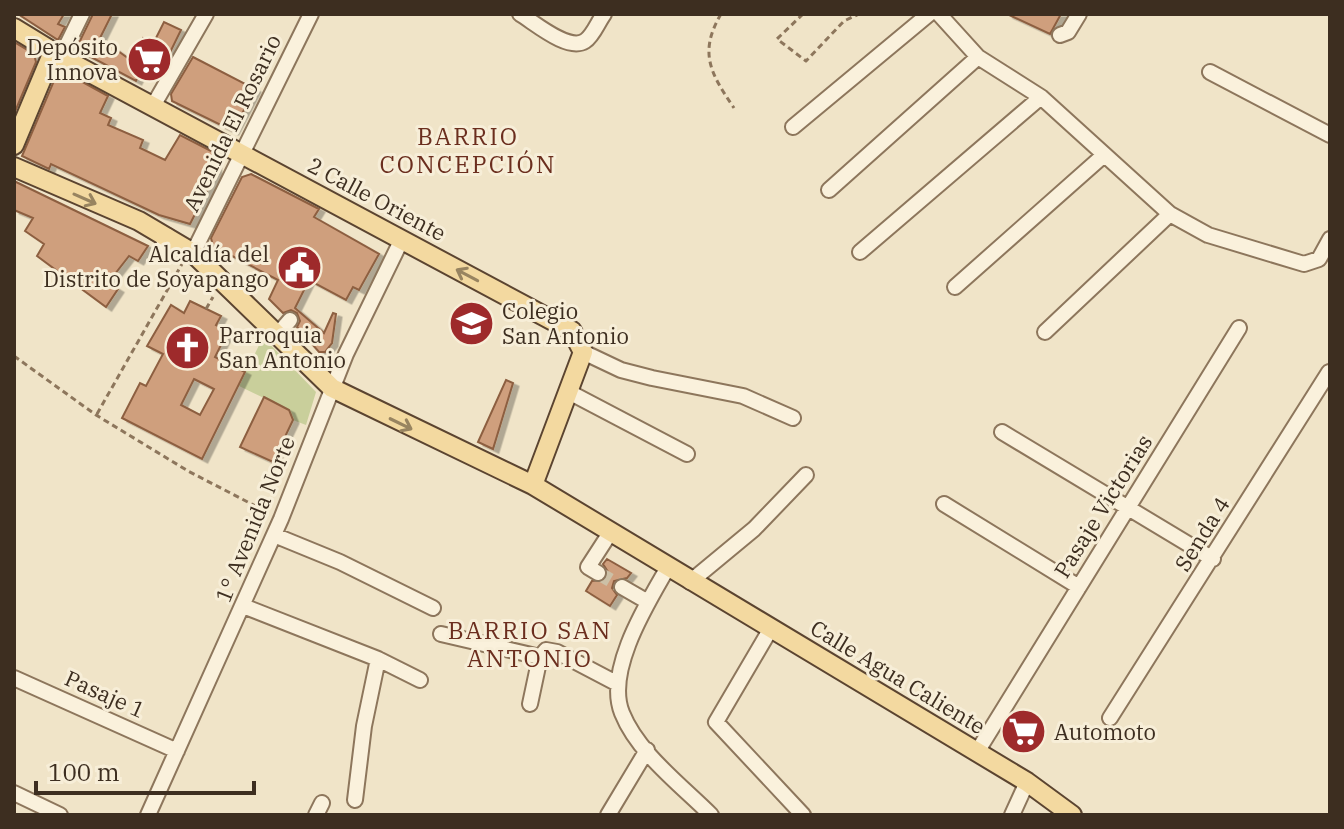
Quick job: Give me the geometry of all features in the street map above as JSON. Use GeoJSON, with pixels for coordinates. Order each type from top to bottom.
{"type":"FeatureCollection","features":[{"type":"Feature","properties":{"kind":"main road","name":"2 Calle Oriente"},"geometry":{"type":"LineString","coordinates":[[14,28],[118,94],[153,106],[572,331],[581,343],[583,352]]}},
{"type":"Feature","properties":{"kind":"main road"},"geometry":{"type":"LineString","coordinates":[[14,145],[57,55]]}},
{"type":"Feature","properties":{"kind":"main road","name":"Calle Agua Caliente"},"geometry":{"type":"LineString","coordinates":[[14,167],[168,236],[193,253],[220,288],[253,322],[277,335],[332,388],[533,485],[667,569],[1027,782],[1072,815]]}},
{"type":"Feature","properties":{"kind":"main road"},"geometry":{"type":"LineString","coordinates":[[533,485],[583,352]]}},
{"type":"Feature","properties":{"kind":"street"},"geometry":{"type":"LineString","coordinates":[[57,55],[82,14]]}},
{"type":"Feature","properties":{"kind":"street"},"geometry":{"type":"LineString","coordinates":[[153,106],[206,14]]}},
{"type":"Feature","properties":{"kind":"street","name":"Avenida El Rosario"},"geometry":{"type":"LineString","coordinates":[[193,253],[311,14]]}},
{"type":"Feature","properties":{"kind":"street"},"geometry":{"type":"LineString","coordinates":[[520,14],[541,19],[567,42],[578,44],[587,41],[604,14]]}},
{"type":"Feature","properties":{"kind":"street"},"geometry":{"type":"LineString","coordinates":[[793,127],[929,14]]}},
{"type":"Feature","properties":{"kind":"street"},"geometry":{"type":"LineString","coordinates":[[939,14],[978,57],[1041,97],[1170,214],[1208,235],[1304,264],[1319,259],[1330,239]]}},
{"type":"Feature","properties":{"kind":"street"},"geometry":{"type":"LineString","coordinates":[[1060,35],[1068,32],[1079,14]]}},
{"type":"Feature","properties":{"kind":"street"},"geometry":{"type":"LineString","coordinates":[[829,190],[978,57]]}},
{"type":"Feature","properties":{"kind":"street"},"geometry":{"type":"LineString","coordinates":[[1210,72],[1330,135]]}},
{"type":"Feature","properties":{"kind":"street"},"geometry":{"type":"LineString","coordinates":[[860,252],[1041,97]]}},
{"type":"Feature","properties":{"kind":"street"},"geometry":{"type":"LineString","coordinates":[[955,287],[1104,155]]}},
{"type":"Feature","properties":{"kind":"street"},"geometry":{"type":"LineString","coordinates":[[1045,332],[1170,214]]}},
{"type":"Feature","properties":{"kind":"street"},"geometry":{"type":"LineString","coordinates":[[159,254],[168,236]]}},
{"type":"Feature","properties":{"kind":"street","name":"1° Avenida Norte"},"geometry":{"type":"LineString","coordinates":[[148,815],[281,519],[332,388],[402,239]]}},
{"type":"Feature","properties":{"kind":"street"},"geometry":{"type":"LineString","coordinates":[[353,303],[367,310]]}},
{"type":"Feature","properties":{"kind":"street"},"geometry":{"type":"LineString","coordinates":[[277,335],[290,320]]}},
{"type":"Feature","properties":{"kind":"street","name":"Pasaje Victorias"},"geometry":{"type":"LineString","coordinates":[[977,752],[1239,328]]}},
{"type":"Feature","properties":{"kind":"street"},"geometry":{"type":"LineString","coordinates":[[583,352],[621,370],[743,396],[793,418]]}},
{"type":"Feature","properties":{"kind":"street","name":"Senda 4"},"geometry":{"type":"LineString","coordinates":[[1110,718],[1329,372]]}},
{"type":"Feature","properties":{"kind":"street"},"geometry":{"type":"LineString","coordinates":[[567,391],[687,454]]}},
{"type":"Feature","properties":{"kind":"street"},"geometry":{"type":"LineString","coordinates":[[1002,432],[1213,559]]}},
{"type":"Feature","properties":{"kind":"street"},"geometry":{"type":"LineString","coordinates":[[693,584],[754,529],[806,475]]}},
{"type":"Feature","properties":{"kind":"street"},"geometry":{"type":"LineString","coordinates":[[944,504],[1079,587]]}},
{"type":"Feature","properties":{"kind":"street"},"geometry":{"type":"LineString","coordinates":[[598,573],[588,567],[610,533]]}},
{"type":"Feature","properties":{"kind":"street"},"geometry":{"type":"LineString","coordinates":[[274,535],[340,562],[433,608]]}},
{"type":"Feature","properties":{"kind":"street"},"geometry":{"type":"LineString","coordinates":[[667,569],[634,631],[618,684],[621,712],[647,750],[711,815]]}},
{"type":"Feature","properties":{"kind":"street"},"geometry":{"type":"LineString","coordinates":[[622,587],[648,602]]}},
{"type":"Feature","properties":{"kind":"street"},"geometry":{"type":"LineString","coordinates":[[243,606],[378,659],[420,680]]}},
{"type":"Feature","properties":{"kind":"street"},"geometry":{"type":"LineString","coordinates":[[770,630],[716,722],[803,815]]}},
{"type":"Feature","properties":{"kind":"street"},"geometry":{"type":"LineString","coordinates":[[441,634],[540,657]]}},
{"type":"Feature","properties":{"kind":"street"},"geometry":{"type":"LineString","coordinates":[[530,704],[540,657],[546,650],[557,652],[618,684]]}},
{"type":"Feature","properties":{"kind":"street"},"geometry":{"type":"LineString","coordinates":[[355,800],[364,726],[378,659]]}},
{"type":"Feature","properties":{"kind":"street","name":"Pasaje 1"},"geometry":{"type":"LineString","coordinates":[[14,678],[177,751]]}},
{"type":"Feature","properties":{"kind":"street"},"geometry":{"type":"LineString","coordinates":[[608,815],[647,750]]}},
{"type":"Feature","properties":{"kind":"street"},"geometry":{"type":"LineString","coordinates":[[1012,815],[1027,782]]}},
{"type":"Feature","properties":{"kind":"street"},"geometry":{"type":"LineString","coordinates":[[14,793],[60,815]]}},
{"type":"Feature","properties":{"kind":"path"},"geometry":{"type":"LineString","coordinates":[[721,14],[711,31],[707,48],[710,66],[734,108]]}},
{"type":"Feature","properties":{"kind":"path"},"geometry":{"type":"LineString","coordinates":[[803,14],[777,39],[806,61],[844,21],[859,14]]}},
{"type":"Feature","properties":{"kind":"path"},"geometry":{"type":"LineString","coordinates":[[96,415],[185,259],[193,253]]}},
{"type":"Feature","properties":{"kind":"path"},"geometry":{"type":"LineString","coordinates":[[206,309],[220,288]]}},
{"type":"Feature","properties":{"kind":"path"},"geometry":{"type":"LineString","coordinates":[[14,356],[96,415],[188,471],[281,519]]}},
{"type":"Feature","properties":{"kind":"green space"},"geometry":{"type":"Polygon","coordinates":[[[263,337],[316,392],[306,425],[293,420],[289,410],[239,386],[263,337]]]}},
{"type":"Feature","properties":{"kind":"building"},"geometry":{"type":"Polygon","coordinates":[[[18,14],[64,14],[58,24],[65,27],[58,40],[18,14]]]}},
{"type":"Feature","properties":{"kind":"building"},"geometry":{"type":"Polygon","coordinates":[[[93,14],[112,14],[100,38],[132,61],[143,38],[154,42],[164,22],[181,30],[158,77],[142,69],[136,81],[76,49],[93,14]]]}},
{"type":"Feature","properties":{"kind":"building"},"geometry":{"type":"Polygon","coordinates":[[[1007,14],[1061,14],[1050,34],[1007,14]]]}},
{"type":"Feature","properties":{"kind":"building"},"geometry":{"type":"Polygon","coordinates":[[[14,42],[34,54],[36,62],[14,114],[14,42]]]}},
{"type":"Feature","properties":{"kind":"building"},"geometry":{"type":"Polygon","coordinates":[[[193,57],[255,89],[233,131],[172,101],[171,94],[193,57]]]}},
{"type":"Feature","properties":{"kind":"building"},"geometry":{"type":"Polygon","coordinates":[[[59,69],[108,96],[100,113],[111,118],[108,125],[143,140],[140,148],[165,160],[180,135],[215,153],[216,173],[190,224],[159,215],[51,164],[49,169],[22,156],[59,69]]]}},
{"type":"Feature","properties":{"kind":"building"},"geometry":{"type":"Polygon","coordinates":[[[251,174],[319,209],[314,217],[379,254],[359,290],[353,287],[346,300],[309,280],[295,308],[324,333],[333,313],[336,314],[332,343],[325,352],[319,352],[297,327],[300,321],[297,313],[291,310],[283,313],[269,299],[278,280],[213,246],[211,238],[242,177],[251,174]]]}},
{"type":"Feature","properties":{"kind":"building"},"geometry":{"type":"Polygon","coordinates":[[[14,181],[148,246],[138,261],[129,256],[108,283],[118,289],[106,307],[37,256],[44,244],[25,231],[33,218],[14,210],[14,181]]]}},
{"type":"Feature","properties":{"kind":"building"},"geometry":{"type":"Polygon","coordinates":[[[190,301],[221,316],[216,325],[228,331],[215,357],[245,372],[202,459],[122,418],[140,383],[146,386],[163,354],[147,346],[171,305],[184,313],[190,301]],[[194,379],[181,405],[200,415],[214,389],[194,379]]]}},
{"type":"Feature","properties":{"kind":"building"},"geometry":{"type":"Polygon","coordinates":[[[506,380],[513,383],[493,449],[478,442],[506,380]]]}},
{"type":"Feature","properties":{"kind":"building"},"geometry":{"type":"Polygon","coordinates":[[[264,397],[289,410],[293,420],[273,462],[240,447],[264,397]]]}},
{"type":"Feature","properties":{"kind":"building"},"geometry":{"type":"Polygon","coordinates":[[[607,559],[631,573],[627,578],[614,581],[612,588],[617,595],[610,606],[586,591],[592,581],[606,579],[608,572],[603,564],[607,559]]]}},
{"type":"Feature","properties":{"kind":"tunnel"},"geometry":{"type":"LineString","coordinates":[[598,573],[622,587]]}},
{"type":"Feature","properties":{"kind":"place","name":"Depósito Innova"},"geometry":{"type":"Point","coordinates":[149,60]}},
{"type":"Feature","properties":{"kind":"place","name":"Alcaldía del Distrito de Soyapango"},"geometry":{"type":"Point","coordinates":[300,267]}},
{"type":"Feature","properties":{"kind":"place","name":"Colegio San Antonio"},"geometry":{"type":"Point","coordinates":[471,324]}},
{"type":"Feature","properties":{"kind":"place","name":"Parroquia San Antonio"},"geometry":{"type":"Point","coordinates":[188,348]}},
{"type":"Feature","properties":{"kind":"place","name":"Automoto"},"geometry":{"type":"Point","coordinates":[1023,732]}},
{"type":"Feature","properties":{"kind":"district","name":"BARRIO CONCEPCIÓN"},"geometry":{"type":"Point","coordinates":[468,151]}},
{"type":"Feature","properties":{"kind":"district","name":"BARRIO SAN ANTONIO"},"geometry":{"type":"Point","coordinates":[530,645]}}]}
